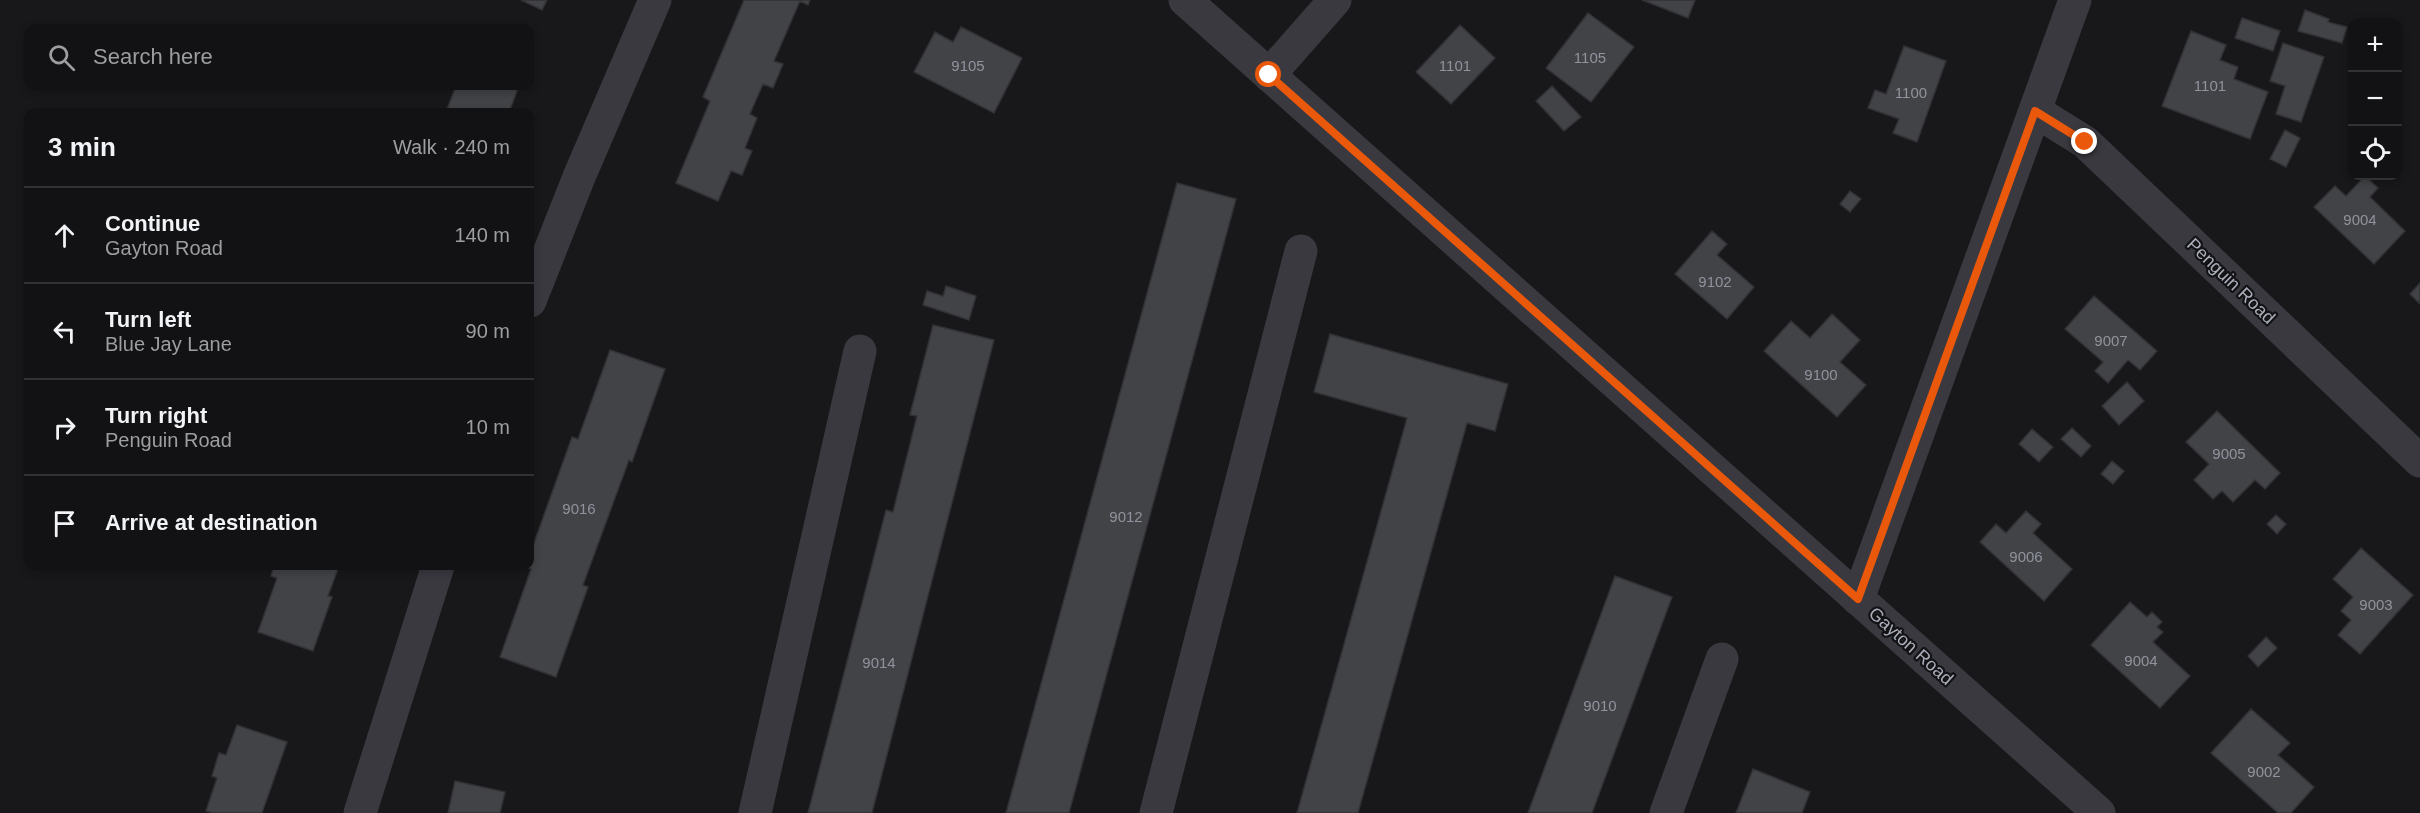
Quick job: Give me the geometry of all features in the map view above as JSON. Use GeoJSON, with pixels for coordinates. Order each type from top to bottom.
{"type":"FeatureCollection","features":[{"type":"Feature","properties":{"kind":"street"},"geometry":{"type":"LineString","coordinates":[[534,291],[579,177],[655,0]]}},
{"type":"Feature","properties":{"kind":"street","name":"Gayton Road"},"geometry":{"type":"LineString","coordinates":[[1185,0],[2099,813]]}},
{"type":"Feature","properties":{"kind":"street"},"geometry":{"type":"LineString","coordinates":[[1269,75],[1335,0]]}},
{"type":"Feature","properties":{"kind":"street"},"geometry":{"type":"LineString","coordinates":[[1858,599],[2075,0]]}},
{"type":"Feature","properties":{"kind":"street","name":"Penguin Road"},"geometry":{"type":"LineString","coordinates":[[2035,111],[2085,142],[2420,461]]}},
{"type":"Feature","properties":{"kind":"street"},"geometry":{"type":"LineString","coordinates":[[1156,813],[1301,251]]}},
{"type":"Feature","properties":{"kind":"street"},"geometry":{"type":"LineString","coordinates":[[755,813],[860,351]]}},
{"type":"Feature","properties":{"kind":"street"},"geometry":{"type":"LineString","coordinates":[[360,813],[437,570]]}},
{"type":"Feature","properties":{"kind":"street"},"geometry":{"type":"LineString","coordinates":[[1666,813],[1722,659]]}},
{"type":"Feature","properties":{"kind":"building"},"geometry":{"type":"Polygon","coordinates":[[[521,0],[547,0],[542,10],[521,0]]]}},
{"type":"Feature","properties":{"kind":"building"},"geometry":{"type":"Polygon","coordinates":[[[744,0],[810,0],[808,5],[800,1],[774,61],[783,64],[773,88],[763,84],[750,114],[757,118],[745,148],[752,151],[742,175],[731,171],[718,201],[676,183],[710,101],[703,97],[744,0]]]}},
{"type":"Feature","properties":{"kind":"building"},"geometry":{"type":"Polygon","coordinates":[[[1642,0],[1695,0],[1688,18],[1642,0]]]}},
{"type":"Feature","properties":{"kind":"building"},"geometry":{"type":"Polygon","coordinates":[[[2305,10],[2329,19],[2328,22],[2347,27],[2342,43],[2298,31],[2305,10]]]}},
{"type":"Feature","properties":{"kind":"building"},"geometry":{"type":"Polygon","coordinates":[[[1588,13],[1634,47],[1591,102],[1546,68],[1588,13]]]}},
{"type":"Feature","properties":{"kind":"building"},"geometry":{"type":"Polygon","coordinates":[[[2242,18],[2280,31],[2273,51],[2235,38],[2242,18]]]}},
{"type":"Feature","properties":{"kind":"building"},"geometry":{"type":"Polygon","coordinates":[[[1460,25],[1495,58],[1451,104],[1416,72],[1460,25]]]}},
{"type":"Feature","properties":{"kind":"building"},"geometry":{"type":"Polygon","coordinates":[[[961,27],[1022,58],[994,113],[914,72],[935,32],[953,42],[961,27]]]}},
{"type":"Feature","properties":{"kind":"building"},"geometry":{"type":"Polygon","coordinates":[[[2191,31],[2226,45],[2220,60],[2238,67],[2234,79],[2268,92],[2250,139],[2162,106],[2191,31]]]}},
{"type":"Feature","properties":{"kind":"building"},"geometry":{"type":"Polygon","coordinates":[[[2283,43],[2324,57],[2301,122],[2276,114],[2285,86],[2270,81],[2283,43]]]}},
{"type":"Feature","properties":{"kind":"building"},"geometry":{"type":"Polygon","coordinates":[[[1904,46],[1946,61],[1917,142],[1893,133],[1899,119],[1868,108],[1875,90],[1886,94],[1904,46]]]}},
{"type":"Feature","properties":{"kind":"building"},"geometry":{"type":"Polygon","coordinates":[[[1552,86],[1581,117],[1564,131],[1536,101],[1552,86]]]}},
{"type":"Feature","properties":{"kind":"building"},"geometry":{"type":"Polygon","coordinates":[[[454,90],[517,90],[511,108],[448,108],[454,90]]]}},
{"type":"Feature","properties":{"kind":"building"},"geometry":{"type":"Polygon","coordinates":[[[2285,130],[2300,138],[2286,167],[2270,159],[2285,130]]]}},
{"type":"Feature","properties":{"kind":"building"},"geometry":{"type":"Polygon","coordinates":[[[2361,180],[2369,180],[2378,188],[2370,197],[2405,231],[2374,264],[2314,207],[2335,186],[2346,196],[2361,180]]]}},
{"type":"Feature","properties":{"kind":"building"},"geometry":{"type":"Polygon","coordinates":[[[1177,183],[1236,199],[1069,813],[1006,813],[1177,183]]]}},
{"type":"Feature","properties":{"kind":"building"},"geometry":{"type":"Polygon","coordinates":[[[1850,191],[1861,199],[1850,212],[1840,204],[1850,191]]]}},
{"type":"Feature","properties":{"kind":"building"},"geometry":{"type":"Polygon","coordinates":[[[1712,231],[1727,244],[1717,255],[1754,287],[1727,319],[1675,274],[1712,231]]]}},
{"type":"Feature","properties":{"kind":"building"},"geometry":{"type":"Polygon","coordinates":[[[2420,283],[2420,304],[2410,294],[2420,283]]]}},
{"type":"Feature","properties":{"kind":"building"},"geometry":{"type":"Polygon","coordinates":[[[946,286],[976,296],[969,320],[923,305],[927,291],[943,296],[946,286]]]}},
{"type":"Feature","properties":{"kind":"building"},"geometry":{"type":"Polygon","coordinates":[[[2094,296],[2157,351],[2140,370],[2128,360],[2108,383],[2095,371],[2103,362],[2065,329],[2094,296]]]}},
{"type":"Feature","properties":{"kind":"building"},"geometry":{"type":"Polygon","coordinates":[[[1832,314],[1860,340],[1840,362],[1866,385],[1837,417],[1764,351],[1791,321],[1810,338],[1832,314]]]}},
{"type":"Feature","properties":{"kind":"building"},"geometry":{"type":"Polygon","coordinates":[[[933,325],[994,340],[872,813],[808,813],[886,510],[893,512],[917,416],[910,415],[933,325]]]}},
{"type":"Feature","properties":{"kind":"building"},"geometry":{"type":"Polygon","coordinates":[[[1330,334],[1508,384],[1495,431],[1467,423],[1358,813],[1297,813],[1407,418],[1314,392],[1330,334]]]}},
{"type":"Feature","properties":{"kind":"building"},"geometry":{"type":"Polygon","coordinates":[[[610,350],[665,369],[632,462],[629,460],[583,585],[588,587],[556,677],[500,657],[531,570],[534,570],[534,543],[572,437],[578,439],[610,350]]]}},
{"type":"Feature","properties":{"kind":"building"},"geometry":{"type":"Polygon","coordinates":[[[2127,382],[2144,401],[2119,425],[2102,406],[2127,382]]]}},
{"type":"Feature","properties":{"kind":"building"},"geometry":{"type":"Polygon","coordinates":[[[2217,411],[2280,473],[2265,489],[2255,480],[2233,502],[2222,491],[2213,499],[2194,480],[2209,464],[2186,442],[2217,411]]]}},
{"type":"Feature","properties":{"kind":"building"},"geometry":{"type":"Polygon","coordinates":[[[2072,428],[2091,446],[2081,457],[2061,439],[2072,428]]]}},
{"type":"Feature","properties":{"kind":"building"},"geometry":{"type":"Polygon","coordinates":[[[2032,429],[2053,447],[2039,462],[2019,444],[2032,429]]]}},
{"type":"Feature","properties":{"kind":"building"},"geometry":{"type":"Polygon","coordinates":[[[2112,461],[2124,471],[2113,484],[2101,474],[2112,461]]]}},
{"type":"Feature","properties":{"kind":"building"},"geometry":{"type":"Polygon","coordinates":[[[2026,511],[2041,524],[2033,533],[2072,569],[2044,601],[1980,542],[1996,524],[2006,533],[2026,511]]]}},
{"type":"Feature","properties":{"kind":"building"},"geometry":{"type":"Polygon","coordinates":[[[2276,515],[2286,524],[2277,534],[2267,524],[2276,515]]]}},
{"type":"Feature","properties":{"kind":"building"},"geometry":{"type":"Polygon","coordinates":[[[2361,548],[2413,595],[2360,654],[2338,635],[2351,620],[2341,611],[2353,597],[2333,579],[2361,548]]]}},
{"type":"Feature","properties":{"kind":"building"},"geometry":{"type":"Polygon","coordinates":[[[273,570],[338,570],[328,596],[332,597],[313,651],[258,632],[277,578],[271,576],[273,570]]]}},
{"type":"Feature","properties":{"kind":"building"},"geometry":{"type":"Polygon","coordinates":[[[1615,576],[1672,597],[1592,813],[1528,813],[1615,576]]]}},
{"type":"Feature","properties":{"kind":"building"},"geometry":{"type":"Polygon","coordinates":[[[2130,602],[2147,617],[2152,612],[2162,622],[2157,627],[2163,632],[2153,642],[2190,676],[2160,708],[2091,645],[2130,602]]]}},
{"type":"Feature","properties":{"kind":"building"},"geometry":{"type":"Polygon","coordinates":[[[2266,637],[2277,648],[2258,667],[2248,656],[2266,637]]]}},
{"type":"Feature","properties":{"kind":"building"},"geometry":{"type":"Polygon","coordinates":[[[2251,709],[2290,743],[2278,755],[2314,787],[2291,813],[2278,813],[2211,753],[2251,709]]]}},
{"type":"Feature","properties":{"kind":"building"},"geometry":{"type":"Polygon","coordinates":[[[237,725],[287,742],[262,813],[206,811],[217,778],[212,776],[219,753],[226,755],[237,725]]]}},
{"type":"Feature","properties":{"kind":"building"},"geometry":{"type":"Polygon","coordinates":[[[1753,769],[1810,792],[1802,813],[1736,813],[1753,769]]]}},
{"type":"Feature","properties":{"kind":"building"},"geometry":{"type":"Polygon","coordinates":[[[455,781],[505,792],[500,813],[448,813],[455,781]]]}},
{"type":"Feature","properties":{"kind":"route"},"geometry":{"type":"LineString","coordinates":[[1269,75],[1858,599],[2035,111],[2085,142]]}}]}
